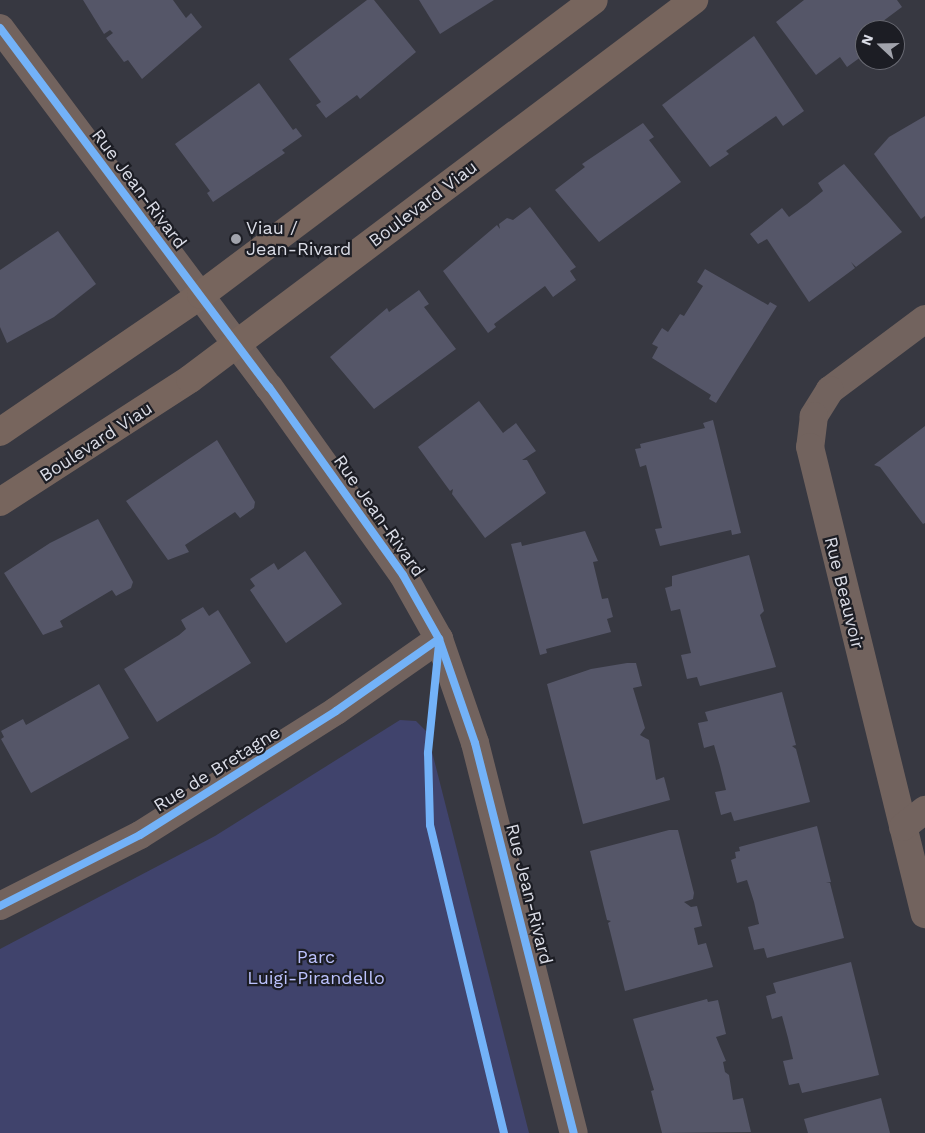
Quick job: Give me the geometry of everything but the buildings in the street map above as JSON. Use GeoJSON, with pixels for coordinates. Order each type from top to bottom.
{"type":"FeatureCollection","features":[{"type":"Feature","properties":{"kind":"main road"},"geometry":{"type":"LineString","coordinates":[[0,432],[201,295],[594,0]]}},
{"type":"Feature","properties":{"kind":"main road","name":"Boulevard Viau"},"geometry":{"type":"LineString","coordinates":[[0,502],[108,436],[237,344],[694,0]]}},
{"type":"Feature","properties":{"kind":"street","name":"Rue Jean-Rivard"},"geometry":{"type":"LineString","coordinates":[[0,28],[201,295],[404,575],[439,639],[475,743],[574,1133]]}},
{"type":"Feature","properties":{"kind":"street","name":"Rue Beauvoir"},"geometry":{"type":"LineString","coordinates":[[925,318],[830,390],[814,416],[810,447],[925,914]]}},
{"type":"Feature","properties":{"kind":"street","name":"Rue de Bretagne"},"geometry":{"type":"LineString","coordinates":[[0,906],[140,835],[336,711],[439,639]]}},
{"type":"Feature","properties":{"kind":"street"},"geometry":{"type":"LineString","coordinates":[[903,826],[925,810]]}},
{"type":"Feature","properties":{"kind":"green space","name":"Parc Luigi-Pirandello"},"geometry":{"type":"Polygon","coordinates":[[[400,720],[416,721],[427,732],[529,1133],[0,1133],[0,949],[215,836],[400,720]]]}},
{"type":"Feature","properties":{"kind":"cycle path"},"geometry":{"type":"LineString","coordinates":[[0,28],[269,387],[403,575],[439,639],[475,743],[574,1133]]}},
{"type":"Feature","properties":{"kind":"cycle path"},"geometry":{"type":"LineString","coordinates":[[0,906],[140,835],[336,711],[439,639]]}},
{"type":"Feature","properties":{"kind":"cycle path"},"geometry":{"type":"LineString","coordinates":[[439,644],[428,753],[430,825],[504,1133]]}},
{"type":"Feature","properties":{"kind":"place","name":"Viau / Jean-Rivard"},"geometry":{"type":"Point","coordinates":[236,239]}}]}
